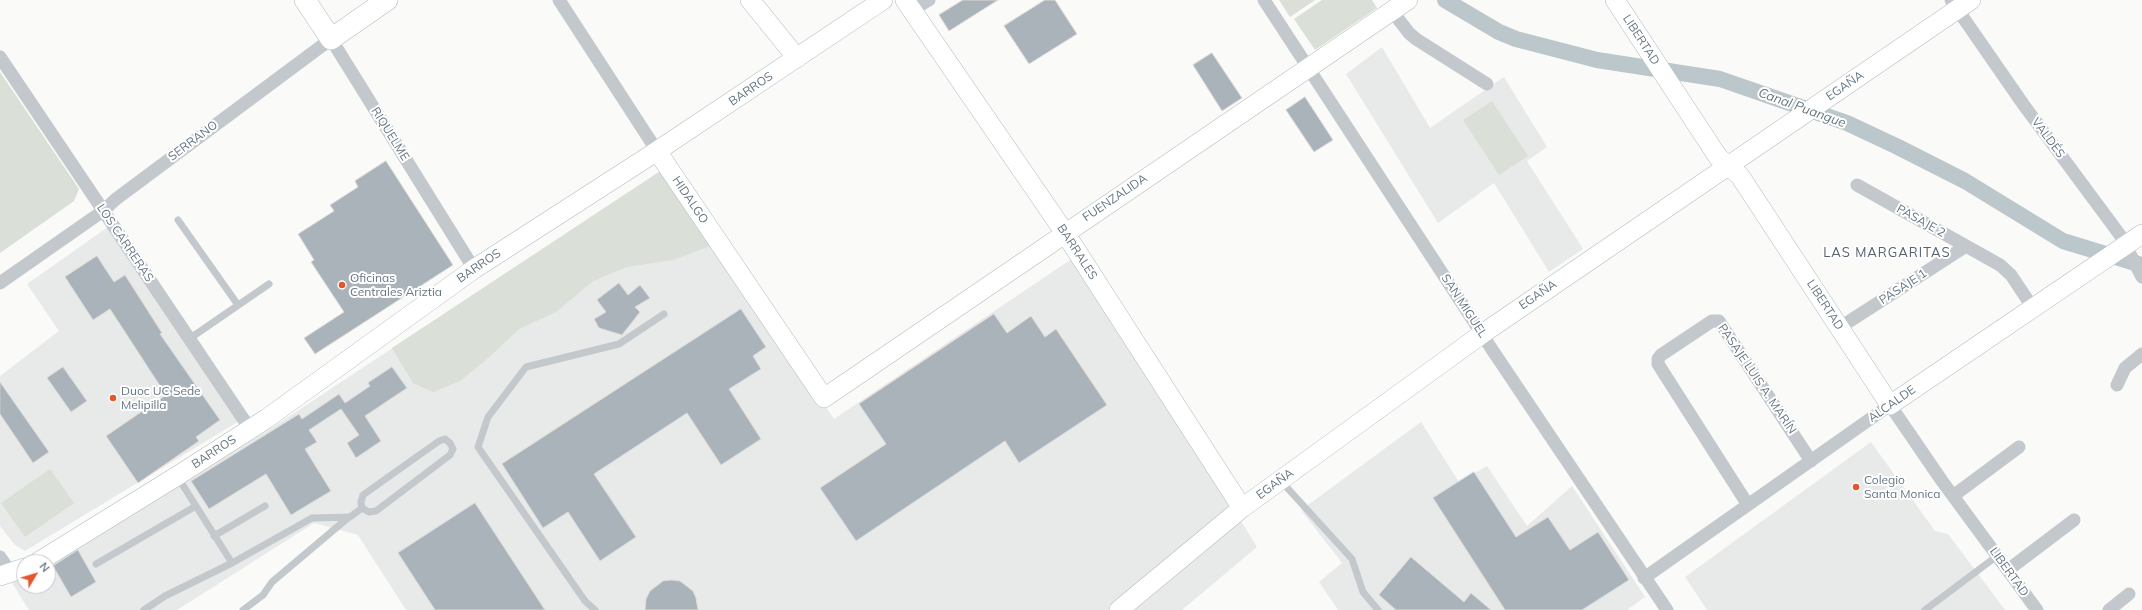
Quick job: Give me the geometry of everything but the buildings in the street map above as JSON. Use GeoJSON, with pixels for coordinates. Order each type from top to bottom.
{"type":"FeatureCollection","features":[{"type":"Feature","properties":{"kind":"main road","name":"RIQUELME"},"geometry":{"type":"LineString","coordinates":[[305,0],[331,39]]}},
{"type":"Feature","properties":{"kind":"main road","name":"SERRANO"},"geometry":{"type":"LineString","coordinates":[[331,39],[387,0]]}},
{"type":"Feature","properties":{"kind":"street","name":"HIDALGO"},"geometry":{"type":"LineString","coordinates":[[559,0],[657,151],[824,398]]}},
{"type":"Feature","properties":{"kind":"street"},"geometry":{"type":"LineString","coordinates":[[750,0],[796,58]]}},
{"type":"Feature","properties":{"kind":"street","name":"BARROS"},"geometry":{"type":"LineString","coordinates":[[51,554],[250,429],[474,268],[657,151],[883,0]]}},
{"type":"Feature","properties":{"kind":"street"},"geometry":{"type":"LineString","coordinates":[[908,5],[929,0]]}},
{"type":"Feature","properties":{"kind":"street","name":"SAN MIGUEL"},"geometry":{"type":"LineString","coordinates":[[1264,0],[1482,334],[1644,578],[1667,610]]}},
{"type":"Feature","properties":{"kind":"street","name":"FUENZALIDA"},"geometry":{"type":"LineString","coordinates":[[824,398],[1309,69],[1408,0]]}},
{"type":"Feature","properties":{"kind":"street","name":"LIBERTAD"},"geometry":{"type":"LineString","coordinates":[[1615,0],[1718,157],[1740,176],[1890,405],[1953,496],[2037,610]]}},
{"type":"Feature","properties":{"kind":"street","name":"EGAÑA"},"geometry":{"type":"LineString","coordinates":[[1119,610],[1242,508],[1482,334],[1817,105],[1960,3]]}},
{"type":"Feature","properties":{"kind":"street","name":"VALDÉS"},"geometry":{"type":"LineString","coordinates":[[1960,3],[2023,104],[2120,235],[2142,277]]}},
{"type":"Feature","properties":{"kind":"street","name":"BARRALES"},"geometry":{"type":"LineString","coordinates":[[908,5],[1065,234],[1242,508]]}},
{"type":"Feature","properties":{"kind":"street"},"geometry":{"type":"LineString","coordinates":[[1392,11],[1409,33],[1416,39],[1487,84]]}},
{"type":"Feature","properties":{"kind":"street","name":"SERRANO"},"geometry":{"type":"LineString","coordinates":[[0,283],[103,211],[116,198],[331,39]]}},
{"type":"Feature","properties":{"kind":"street","name":"RIQUELME"},"geometry":{"type":"LineString","coordinates":[[331,39],[474,268]]}},
{"type":"Feature","properties":{"kind":"street","name":"LOS CARRERAS"},"geometry":{"type":"LineString","coordinates":[[0,57],[250,429]]}},
{"type":"Feature","properties":{"kind":"street","name":"PASAJE 2"},"geometry":{"type":"LineString","coordinates":[[1857,185],[2006,270],[2033,308]]}},
{"type":"Feature","properties":{"kind":"street","name":"ALCALDE"},"geometry":{"type":"LineString","coordinates":[[1644,578],[1890,405],[2142,234]]}},
{"type":"Feature","properties":{"kind":"street","name":"PASAJE 1"},"geometry":{"type":"LineString","coordinates":[[1839,328],[1966,246]]}},
{"type":"Feature","properties":{"kind":"street","name":"PASAJE LUIS A. MARÍN"},"geometry":{"type":"LineString","coordinates":[[1748,505],[1658,364],[1658,359],[1661,355],[1712,321],[1719,321],[1811,461]]}},
{"type":"Feature","properties":{"kind":"street"},"geometry":{"type":"LineString","coordinates":[[2117,385],[2125,368],[2142,354]]}},
{"type":"Feature","properties":{"kind":"street"},"geometry":{"type":"LineString","coordinates":[[1953,496],[2019,447]]}},
{"type":"Feature","properties":{"kind":"street"},"geometry":{"type":"LineString","coordinates":[[2008,570],[2074,520]]}},
{"type":"Feature","properties":{"kind":"street"},"geometry":{"type":"LineString","coordinates":[[0,556],[12,573]]}},
{"type":"Feature","properties":{"kind":"street"},"geometry":{"type":"LineString","coordinates":[[2109,610],[2129,594]]}},
{"type":"Feature","properties":{"kind":"lane"},"geometry":{"type":"LineString","coordinates":[[178,220],[238,305]]}},
{"type":"Feature","properties":{"kind":"lane"},"geometry":{"type":"LineString","coordinates":[[189,338],[268,284]]}},
{"type":"Feature","properties":{"kind":"lane"},"geometry":{"type":"LineString","coordinates":[[595,610],[585,601],[478,447],[488,417],[526,367],[619,344],[664,314]]}},
{"type":"Feature","properties":{"kind":"lane"},"geometry":{"type":"LineString","coordinates":[[445,439],[450,443],[452,449],[450,455],[376,511],[369,512],[362,508],[361,502],[363,495],[439,441],[445,439]]}},
{"type":"Feature","properties":{"kind":"lane"},"geometry":{"type":"LineString","coordinates":[[177,476],[232,564]]}},
{"type":"Feature","properties":{"kind":"lane"},"geometry":{"type":"LineString","coordinates":[[1280,480],[1352,560],[1362,592],[1378,610]]}},
{"type":"Feature","properties":{"kind":"lane"},"geometry":{"type":"LineString","coordinates":[[96,564],[196,506]]}},
{"type":"Feature","properties":{"kind":"lane"},"geometry":{"type":"LineString","coordinates":[[214,536],[265,506]]}},
{"type":"Feature","properties":{"kind":"lane"},"geometry":{"type":"LineString","coordinates":[[243,610],[264,595],[272,582],[362,508]]}},
{"type":"Feature","properties":{"kind":"lane"},"geometry":{"type":"LineString","coordinates":[[144,610],[165,596],[232,564],[312,518],[350,517]]}},
{"type":"Feature","properties":{"kind":"lane"},"geometry":{"type":"LineString","coordinates":[[1925,610],[1997,556]]}},
{"type":"Feature","properties":{"kind":"shaded area"},"geometry":{"type":"Polygon","coordinates":[[[1279,0],[1315,0],[1290,17],[1279,0]]]}},
{"type":"Feature","properties":{"kind":"shaded area"},"geometry":{"type":"Polygon","coordinates":[[[1322,0],[1372,0],[1377,8],[1315,50],[1294,19],[1322,0]]]}},
{"type":"Feature","properties":{"kind":"shaded area"},"geometry":{"type":"Polygon","coordinates":[[[1382,47],[1430,128],[1504,77],[1547,147],[1527,161],[1583,249],[1549,272],[1494,183],[1438,223],[1346,74],[1382,47]]]}},
{"type":"Feature","properties":{"kind":"shaded area"},"geometry":{"type":"Polygon","coordinates":[[[0,72],[79,189],[74,201],[0,253],[0,72]]]}},
{"type":"Feature","properties":{"kind":"shaded area"},"geometry":{"type":"Polygon","coordinates":[[[1492,101],[1528,156],[1499,175],[1463,120],[1492,101]]]}},
{"type":"Feature","properties":{"kind":"shaded area"},"geometry":{"type":"Polygon","coordinates":[[[665,168],[834,419],[1076,256],[1257,547],[1182,610],[406,610],[358,535],[314,523],[177,610],[29,610],[19,594],[56,594],[56,557],[267,431],[665,168]]]}},
{"type":"Feature","properties":{"kind":"shaded area"},"geometry":{"type":"Polygon","coordinates":[[[665,168],[718,243],[673,260],[627,267],[593,281],[556,312],[519,329],[486,360],[460,381],[433,392],[413,383],[392,348],[665,168]]]}},
{"type":"Feature","properties":{"kind":"shaded area","name":"Duoc UC Sede Melipilla"},"geometry":{"type":"Polygon","coordinates":[[[108,227],[241,420],[25,551],[15,545],[0,526],[0,376],[59,331],[27,284],[108,227]]]}},
{"type":"Feature","properties":{"kind":"shaded area"},"geometry":{"type":"Polygon","coordinates":[[[1421,422],[1459,482],[1487,466],[1527,526],[1572,486],[1645,597],[1627,610],[1338,610],[1319,582],[1342,563],[1301,510],[1421,422]]]}},
{"type":"Feature","properties":{"kind":"shaded area","name":"Colegio Santa Monica"},"geometry":{"type":"Polygon","coordinates":[[[1871,442],[1935,531],[1948,534],[2005,610],[1707,610],[1685,577],[1871,442]]]}},
{"type":"Feature","properties":{"kind":"shaded area"},"geometry":{"type":"Polygon","coordinates":[[[50,469],[74,503],[25,537],[1,503],[50,469]]]}},
{"type":"Feature","properties":{"kind":"shaded area"},"geometry":{"type":"Polygon","coordinates":[[[16,581],[16,589],[12,583],[16,581]]]}},
{"type":"Feature","properties":{"kind":"waterway","name":"Canal Puangue"},"geometry":{"type":"LineString","coordinates":[[1445,0],[1499,32],[1516,39],[1597,60],[1720,79],[1847,123],[1965,181],[2063,241],[2142,265]]}},
{"type":"Feature","properties":{"kind":"place","name":"Oficinas Centrales Ariztia"},"geometry":{"type":"Point","coordinates":[342,285]}},
{"type":"Feature","properties":{"kind":"place","name":"Duoc UC Sede Melipilla"},"geometry":{"type":"Point","coordinates":[113,398]}},
{"type":"Feature","properties":{"kind":"place","name":"Colegio Santa Monica"},"geometry":{"type":"Point","coordinates":[1856,487]}},
{"type":"Feature","properties":{"kind":"district","name":"LAS MARGARITAS"},"geometry":{"type":"Point","coordinates":[1887,253]}}]}
